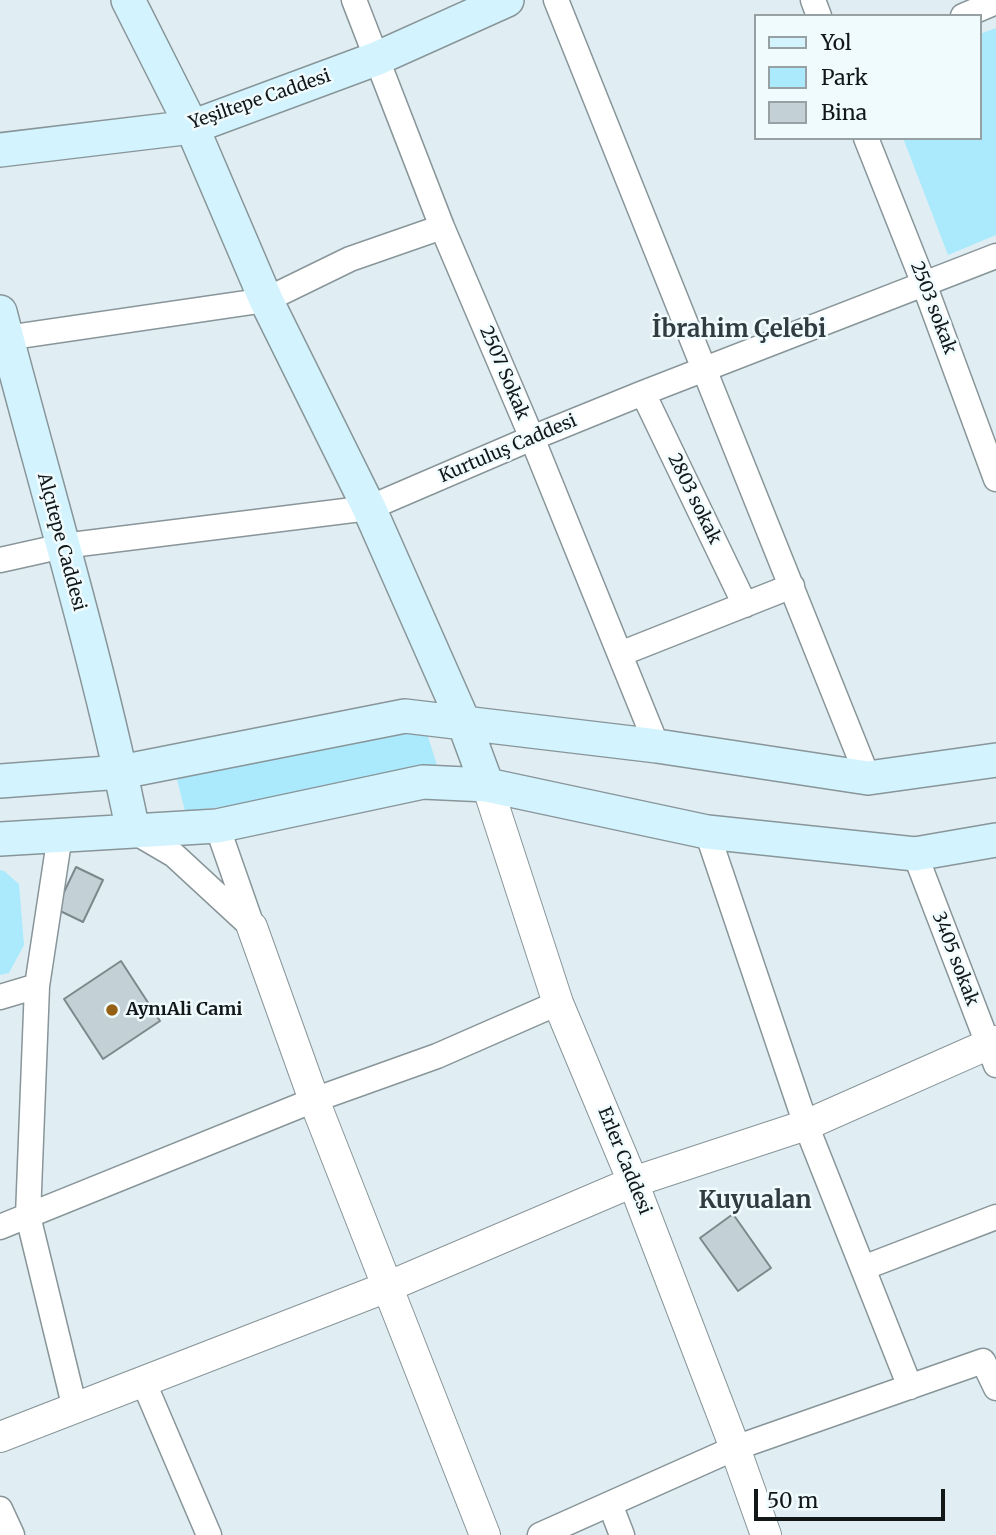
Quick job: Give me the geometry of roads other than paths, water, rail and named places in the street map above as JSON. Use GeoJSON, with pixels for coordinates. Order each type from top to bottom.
{"type":"FeatureCollection","features":[{"type":"Feature","properties":{"kind":"main road"},"geometry":{"type":"LineString","coordinates":[[128,0],[192,127],[266,300],[369,508],[464,723],[487,785]]}},
{"type":"Feature","properties":{"kind":"main road","name":"Yeşiltepe Caddesi"},"geometry":{"type":"LineString","coordinates":[[0,150],[192,127],[378,58],[507,0]]}},
{"type":"Feature","properties":{"kind":"main road","name":"Alçıtepe Caddesi"},"geometry":{"type":"LineString","coordinates":[[2,329],[63,545],[121,772],[133,831]]}},
{"type":"Feature","properties":{"kind":"main road"},"geometry":{"type":"LineString","coordinates":[[0,780],[121,772],[405,716],[657,746],[869,778],[996,760]]}},
{"type":"Feature","properties":{"kind":"main road"},"geometry":{"type":"LineString","coordinates":[[0,839],[217,826],[423,782],[487,785],[707,832],[915,854],[996,840]]}},
{"type":"Feature","properties":{"kind":"street","name":"2507 Sokak"},"geometry":{"type":"LineString","coordinates":[[354,0],[442,228],[532,438],[657,746]]}},
{"type":"Feature","properties":{"kind":"street"},"geometry":{"type":"LineString","coordinates":[[555,0],[869,778]]}},
{"type":"Feature","properties":{"kind":"street"},"geometry":{"type":"LineString","coordinates":[[968,14],[996,2]]}},
{"type":"Feature","properties":{"kind":"street","name":"2503 sokak"},"geometry":{"type":"LineString","coordinates":[[867,140],[996,479]]}},
{"type":"Feature","properties":{"kind":"street"},"geometry":{"type":"LineString","coordinates":[[2,329],[266,300],[350,259],[442,228]]}},
{"type":"Feature","properties":{"kind":"street","name":"Kurtuluş Caddesi"},"geometry":{"type":"LineString","coordinates":[[0,560],[63,545],[369,508],[643,393],[996,256]]}},
{"type":"Feature","properties":{"kind":"street","name":"2803 sokak"},"geometry":{"type":"LineString","coordinates":[[643,393],[745,604]]}},
{"type":"Feature","properties":{"kind":"street"},"geometry":{"type":"LineString","coordinates":[[620,654],[792,586]]}},
{"type":"Feature","properties":{"kind":"street","name":"Erler Caddesi"},"geometry":{"type":"LineString","coordinates":[[487,785],[558,1003],[633,1182],[766,1535]]}},
{"type":"Feature","properties":{"kind":"street"},"geometry":{"type":"LineString","coordinates":[[217,826],[314,1100],[485,1535]]}},
{"type":"Feature","properties":{"kind":"street"},"geometry":{"type":"LineString","coordinates":[[133,831],[174,855],[252,927]]}},
{"type":"Feature","properties":{"kind":"street"},"geometry":{"type":"LineString","coordinates":[[707,832],[806,1125],[910,1387]]}},
{"type":"Feature","properties":{"kind":"street"},"geometry":{"type":"LineString","coordinates":[[60,835],[37,986],[28,1216],[75,1409]]}},
{"type":"Feature","properties":{"kind":"street","name":"3405 sokak"},"geometry":{"type":"LineString","coordinates":[[915,854],[993,1050]]}},
{"type":"Feature","properties":{"kind":"street"},"geometry":{"type":"LineString","coordinates":[[0,998],[37,986]]}},
{"type":"Feature","properties":{"kind":"street"},"geometry":{"type":"LineString","coordinates":[[0,1227],[314,1100],[437,1056],[558,1003]]}},
{"type":"Feature","properties":{"kind":"street"},"geometry":{"type":"LineString","coordinates":[[0,1437],[387,1287],[633,1182],[806,1125],[993,1050]]}},
{"type":"Feature","properties":{"kind":"street"},"geometry":{"type":"LineString","coordinates":[[863,1268],[996,1217]]}},
{"type":"Feature","properties":{"kind":"street"},"geometry":{"type":"LineString","coordinates":[[540,1535],[735,1448],[983,1361],[996,1388]]}},
{"type":"Feature","properties":{"kind":"street"},"geometry":{"type":"LineString","coordinates":[[144,1383],[209,1535]]}},
{"type":"Feature","properties":{"kind":"street"},"geometry":{"type":"LineString","coordinates":[[610,1504],[622,1535]]}},
{"type":"Feature","properties":{"kind":"street"},"geometry":{"type":"LineString","coordinates":[[0,1509],[12,1535]]}},
{"type":"Feature","properties":{"kind":"place","name":"AynıAli Cami"},"geometry":{"type":"Point","coordinates":[112,1010]}},
{"type":"Feature","properties":{"kind":"district","name":"İbrahim Çelebi"},"geometry":{"type":"Point","coordinates":[739,330]}},
{"type":"Feature","properties":{"kind":"district","name":"Kuyualan"},"geometry":{"type":"Point","coordinates":[755,1201]}}]}
